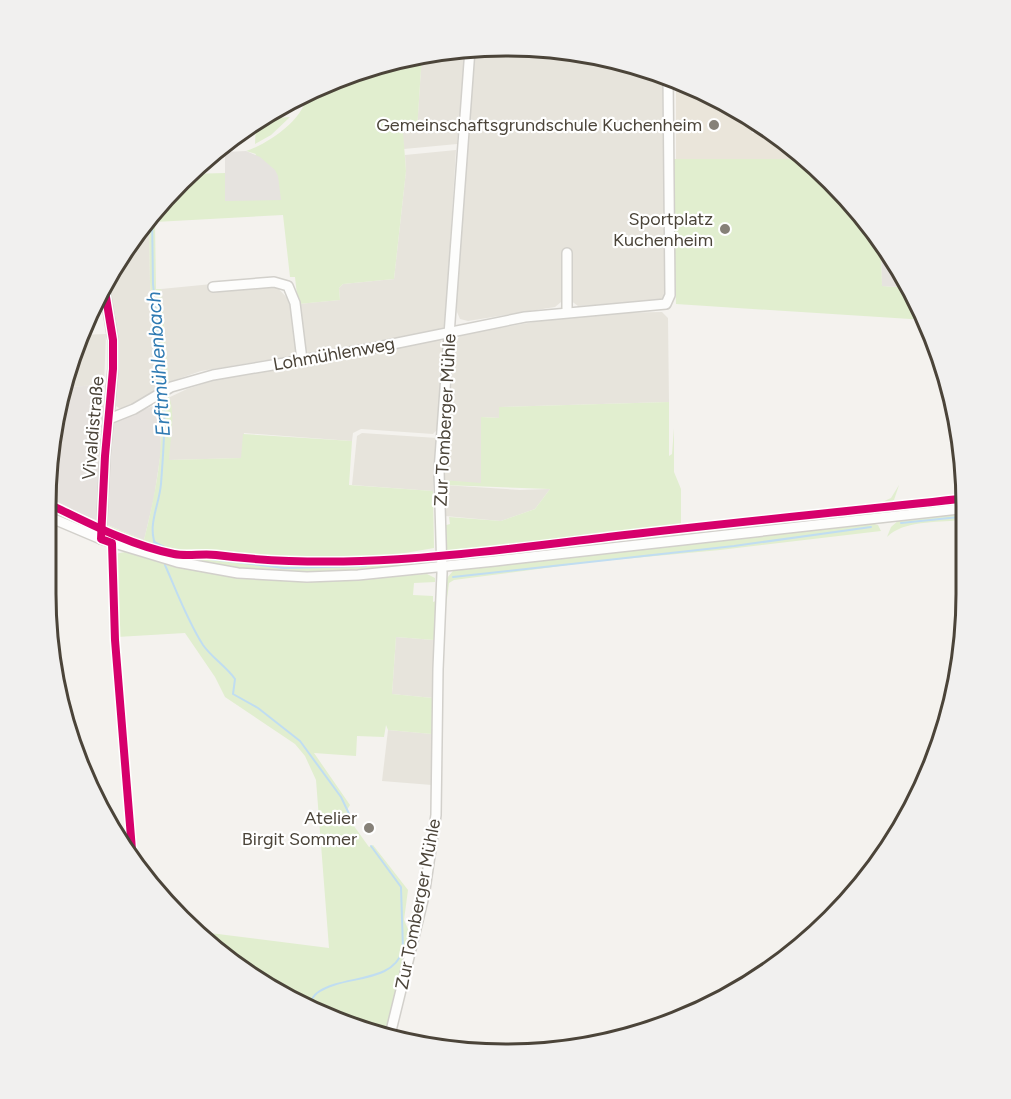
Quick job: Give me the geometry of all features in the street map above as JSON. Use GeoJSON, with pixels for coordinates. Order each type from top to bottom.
{"type":"FeatureCollection","features":[{"type":"Feature","properties":{"kind":"street","name":"Zur Tomberger Mühle"},"geometry":{"type":"LineString","coordinates":[[392,1029],[424,896],[435,830],[442,566],[439,471],[469,57]]}},
{"type":"Feature","properties":{"kind":"street","name":"Lohmühlenweg"},"geometry":{"type":"LineString","coordinates":[[109,419],[134,409],[163,391],[219,374],[567,312],[660,306],[668,302],[670,295],[668,86]]}},
{"type":"Feature","properties":{"kind":"street"},"geometry":{"type":"LineString","coordinates":[[567,253],[567,312]]}},
{"type":"Feature","properties":{"kind":"street"},"geometry":{"type":"LineString","coordinates":[[213,287],[274,282],[288,286],[295,303],[302,360]]}},
{"type":"Feature","properties":{"kind":"street","name":"Vivaldistraße"},"geometry":{"type":"LineString","coordinates":[[101,539],[114,353],[106,299]]}},
{"type":"Feature","properties":{"kind":"street"},"geometry":{"type":"LineString","coordinates":[[56,520],[101,539],[172,561],[238,573],[307,577],[358,575],[956,509]]}},
{"type":"Feature","properties":{"kind":"shaded area"},"geometry":{"type":"Polygon","coordinates":[[[476,56],[535,56],[564,59],[622,71],[662,84],[666,294],[663,301],[578,306],[570,300],[570,251],[563,251],[563,294],[561,302],[555,307],[468,321],[460,319],[457,312],[457,290],[473,58],[476,56]]]}},
{"type":"Feature","properties":{"kind":"shaded area"},"geometry":{"type":"Polygon","coordinates":[[[465,57],[457,144],[404,149],[402,132],[417,130],[421,63],[465,57]]]}},
{"type":"Feature","properties":{"kind":"shaded area","name":"Gemeinschaftsgrundschule Kuchenheim"},"geometry":{"type":"Polygon","coordinates":[[[676,89],[705,102],[752,129],[752,133],[759,133],[792,159],[676,159],[676,89]]]}},
{"type":"Feature","properties":{"kind":"shaded area"},"geometry":{"type":"Polygon","coordinates":[[[456,150],[445,325],[442,329],[308,354],[304,351],[298,304],[340,300],[339,288],[343,284],[394,279],[406,171],[405,155],[456,150]]]}},
{"type":"Feature","properties":{"kind":"shaded area"},"geometry":{"type":"Polygon","coordinates":[[[246,151],[260,157],[275,170],[281,200],[225,201],[225,154],[246,151]]]}},
{"type":"Feature","properties":{"kind":"shaded area"},"geometry":{"type":"Polygon","coordinates":[[[149,231],[150,282],[159,390],[130,408],[116,406],[117,333],[110,291],[131,255],[149,231]]]}},
{"type":"Feature","properties":{"kind":"shaded area"},"geometry":{"type":"Polygon","coordinates":[[[881,257],[898,287],[882,286],[881,257]]]}},
{"type":"Feature","properties":{"kind":"shaded area"},"geometry":{"type":"Polygon","coordinates":[[[212,284],[274,284],[292,303],[299,355],[201,371],[169,382],[161,289],[212,284]]]}},
{"type":"Feature","properties":{"kind":"shaded area"},"geometry":{"type":"Polygon","coordinates":[[[662,312],[668,318],[669,402],[500,407],[500,418],[481,417],[481,484],[443,480],[455,342],[461,335],[567,316],[567,319],[613,313],[662,312]]]}},
{"type":"Feature","properties":{"kind":"shaded area"},"geometry":{"type":"Polygon","coordinates":[[[106,334],[104,385],[72,387],[79,361],[89,335],[106,334]]]}},
{"type":"Feature","properties":{"kind":"shaded area"},"geometry":{"type":"Polygon","coordinates":[[[439,339],[444,345],[437,430],[433,434],[361,429],[353,433],[352,441],[244,433],[242,458],[169,460],[170,397],[187,389],[218,379],[345,359],[439,339]]]}},
{"type":"Feature","properties":{"kind":"shaded area"},"geometry":{"type":"Polygon","coordinates":[[[104,385],[102,427],[160,403],[161,451],[154,498],[144,540],[56,503],[59,447],[72,387],[104,385]]]}},
{"type":"Feature","properties":{"kind":"shaded area"},"geometry":{"type":"Polygon","coordinates":[[[362,433],[437,438],[433,491],[352,485],[357,436],[362,433]]]}},
{"type":"Feature","properties":{"kind":"shaded area"},"geometry":{"type":"Polygon","coordinates":[[[443,485],[520,490],[550,489],[535,509],[501,521],[445,516],[443,485]]]}},
{"type":"Feature","properties":{"kind":"shaded area"},"geometry":{"type":"Polygon","coordinates":[[[396,637],[434,640],[433,698],[392,694],[396,637]]]}},
{"type":"Feature","properties":{"kind":"shaded area"},"geometry":{"type":"Polygon","coordinates":[[[388,730],[432,734],[432,785],[382,781],[388,730]]]}},
{"type":"Feature","properties":{"kind":"green space"},"geometry":{"type":"Polygon","coordinates":[[[421,63],[417,131],[403,132],[406,171],[394,279],[343,284],[339,288],[340,300],[298,304],[295,277],[290,277],[283,215],[156,222],[202,174],[225,173],[226,201],[256,154],[246,151],[255,148],[285,129],[301,111],[305,103],[333,90],[361,79],[421,63]]]}},
{"type":"Feature","properties":{"kind":"green space"},"geometry":{"type":"Polygon","coordinates":[[[290,117],[271,135],[255,144],[256,131],[271,124],[278,118],[290,117]]]}},
{"type":"Feature","properties":{"kind":"green space"},"geometry":{"type":"Polygon","coordinates":[[[672,159],[792,159],[824,187],[863,232],[881,257],[882,286],[898,287],[915,319],[676,304],[672,159]]]}},
{"type":"Feature","properties":{"kind":"green space"},"geometry":{"type":"Polygon","coordinates":[[[155,223],[156,289],[161,289],[169,384],[159,390],[150,282],[149,231],[155,223]]]}},
{"type":"Feature","properties":{"kind":"green space"},"geometry":{"type":"Polygon","coordinates":[[[167,392],[172,407],[169,460],[241,458],[243,434],[352,441],[349,485],[433,491],[434,548],[382,557],[272,559],[197,549],[168,551],[147,546],[107,529],[107,525],[144,540],[160,455],[160,404],[156,399],[167,392]]]}},
{"type":"Feature","properties":{"kind":"green space"},"geometry":{"type":"Polygon","coordinates":[[[669,402],[669,456],[672,454],[674,428],[674,472],[681,489],[681,524],[880,503],[891,498],[899,485],[894,500],[888,506],[448,554],[443,526],[450,524],[449,517],[501,521],[535,509],[550,489],[443,485],[443,480],[481,483],[481,417],[499,418],[499,407],[669,402]]]}},
{"type":"Feature","properties":{"kind":"green space"},"geometry":{"type":"Polygon","coordinates":[[[887,509],[873,515],[513,555],[452,557],[765,520],[887,509]]]}},
{"type":"Feature","properties":{"kind":"green space"},"geometry":{"type":"Polygon","coordinates":[[[956,513],[956,520],[911,525],[887,537],[891,527],[899,520],[956,513]]]}},
{"type":"Feature","properties":{"kind":"green space"},"geometry":{"type":"Polygon","coordinates":[[[871,523],[878,525],[881,531],[591,562],[454,580],[449,583],[445,615],[447,578],[453,571],[871,523]]]}},
{"type":"Feature","properties":{"kind":"green space"},"geometry":{"type":"Polygon","coordinates":[[[125,552],[174,567],[270,580],[328,581],[427,574],[435,578],[435,582],[414,583],[413,595],[433,596],[433,602],[438,600],[435,649],[434,640],[396,637],[392,694],[433,698],[432,734],[388,730],[386,725],[384,737],[357,736],[356,756],[314,753],[350,805],[347,810],[354,819],[351,822],[369,847],[373,845],[408,890],[404,920],[411,936],[388,1028],[361,1020],[306,997],[255,968],[210,933],[329,948],[316,780],[305,756],[295,744],[225,697],[215,677],[185,633],[117,637],[113,557],[115,554],[125,552]]]}},
{"type":"Feature","properties":{"kind":"green space"},"geometry":{"type":"Polygon","coordinates":[[[172,555],[317,565],[434,557],[426,562],[341,571],[287,572],[232,567],[186,560],[172,555]]]}},
{"type":"Feature","properties":{"kind":"waterway","name":"Erftmühlenbach"},"geometry":{"type":"LineString","coordinates":[[152,227],[153,284],[164,389]]}},
{"type":"Feature","properties":{"kind":"waterway","name":"Erftmühlenbach"},"geometry":{"type":"LineString","coordinates":[[157,549],[153,524],[161,484],[164,395]]}},
{"type":"Feature","properties":{"kind":"waterway"},"geometry":{"type":"LineString","coordinates":[[901,523],[956,517]]}},
{"type":"Feature","properties":{"kind":"waterway"},"geometry":{"type":"LineString","coordinates":[[453,577],[734,546],[871,527]]}},
{"type":"Feature","properties":{"kind":"waterway","name":"Erftmühlenbach"},"geometry":{"type":"LineString","coordinates":[[154,542],[164,547]]}},
{"type":"Feature","properties":{"kind":"waterway"},"geometry":{"type":"LineString","coordinates":[[210,559],[284,568],[366,566]]}},
{"type":"Feature","properties":{"kind":"waterway"},"geometry":{"type":"LineString","coordinates":[[389,564],[418,561]]}},
{"type":"Feature","properties":{"kind":"waterway","name":"Erftmühlenbach"},"geometry":{"type":"LineString","coordinates":[[165,565],[187,616],[203,645],[235,679],[233,694],[258,708],[300,741],[341,797],[352,820]]}},
{"type":"Feature","properties":{"kind":"waterway","name":"Erftmühlenbach"},"geometry":{"type":"LineString","coordinates":[[311,999],[327,987],[365,978],[388,969],[397,961],[403,950],[401,887],[371,846]]}},
{"type":"Feature","properties":{"kind":"cycle path"},"geometry":{"type":"LineString","coordinates":[[106,298],[113,340],[113,369],[105,456],[101,539],[112,543],[115,640],[132,845]]}},
{"type":"Feature","properties":{"kind":"cycle path"},"geometry":{"type":"LineString","coordinates":[[56,507],[126,540],[174,554],[314,562],[461,554],[956,499]]}},
{"type":"Feature","properties":{"kind":"place","name":"Gemeinschaftsgrundschule Kuchenheim"},"geometry":{"type":"Point","coordinates":[714,125]}},
{"type":"Feature","properties":{"kind":"place","name":"Sportplatz Kuchenheim"},"geometry":{"type":"Point","coordinates":[725,229]}},
{"type":"Feature","properties":{"kind":"place","name":"Atelier Birgit Sommer"},"geometry":{"type":"Point","coordinates":[369,828]}}]}
